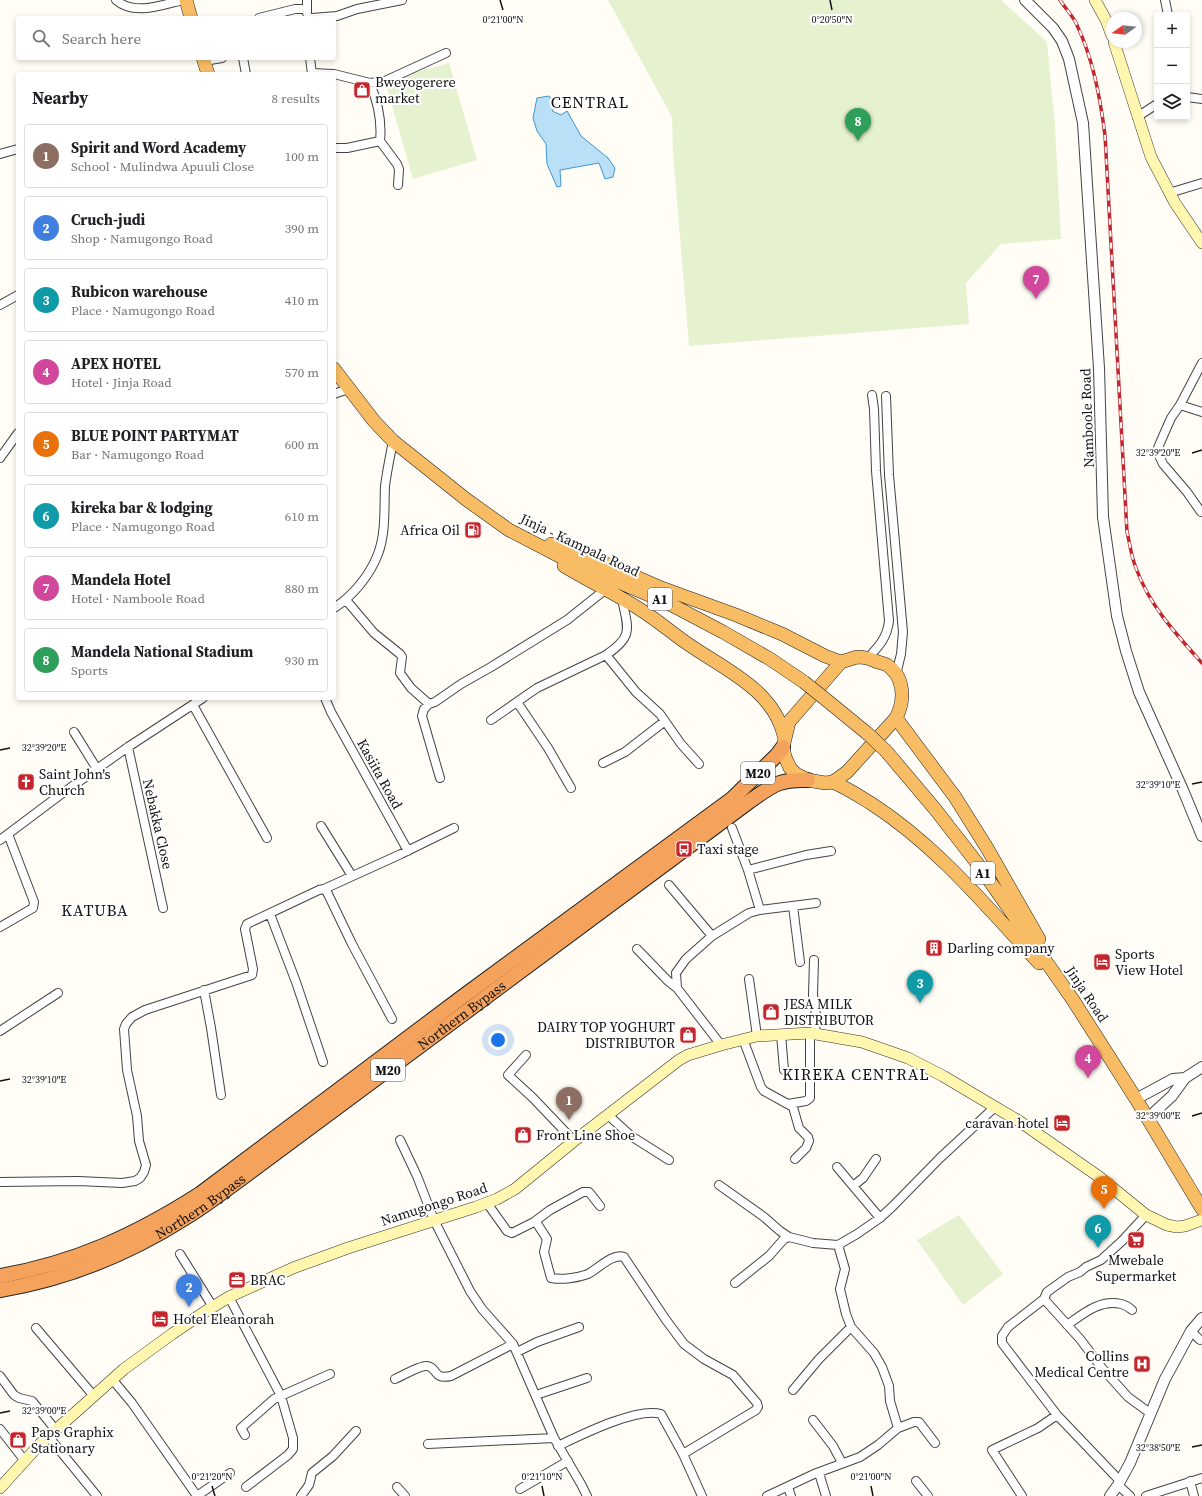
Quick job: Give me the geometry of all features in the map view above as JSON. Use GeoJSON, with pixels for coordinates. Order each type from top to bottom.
{"type":"FeatureCollection","features":[{"type":"Feature","properties":{"kind":"highway"},"geometry":{"type":"LineString","coordinates":[[186,0],[190,16]]}},
{"type":"Feature","properties":{"kind":"highway"},"geometry":{"type":"LineString","coordinates":[[203,60],[207,72]]}},
{"type":"Feature","properties":{"kind":"highway","name":"Jinja - Kampala Road"},"geometry":{"type":"LineString","coordinates":[[336,372],[374,421],[394,441],[468,500],[509,530],[565,559],[668,603],[770,659],[804,682],[868,734],[886,751]]}},
{"type":"Feature","properties":{"kind":"highway"},"geometry":{"type":"LineString","coordinates":[[509,530],[606,564],[659,587],[736,615],[782,634],[824,656],[841,662]]}},
{"type":"Feature","properties":{"kind":"highway"},"geometry":{"type":"LineString","coordinates":[[509,530],[520,540],[540,553],[606,589],[640,610],[688,644],[728,668],[746,682],[767,701],[777,714],[782,725],[785,756],[790,768],[796,774],[808,780],[825,783],[833,782],[847,772],[896,718],[900,710],[902,697],[902,692],[896,675],[886,665],[868,658],[857,657],[841,662],[789,722],[784,742]]}},
{"type":"Feature","properties":{"kind":"highway"},"geometry":{"type":"LineString","coordinates":[[896,718],[956,797],[1050,957],[1073,1000]]}},
{"type":"Feature","properties":{"kind":"highway","name":"Northern Bypass"},"geometry":{"type":"LineString","coordinates":[[0,1276],[27,1271],[81,1255],[132,1234],[167,1215],[200,1194],[618,882],[732,799],[777,755],[784,742]]}},
{"type":"Feature","properties":{"kind":"highway","name":"Jinja Road"},"geometry":{"type":"LineString","coordinates":[[886,751],[935,809],[977,863],[1073,1000],[1148,1118],[1202,1209]]}},
{"type":"Feature","properties":{"kind":"highway","name":"Northern Bypass"},"geometry":{"type":"LineString","coordinates":[[0,1290],[23,1287],[68,1274],[106,1260],[148,1240],[187,1217],[242,1178],[750,801],[783,781],[808,780]]}},
{"type":"Feature","properties":{"kind":"highway"},"geometry":{"type":"LineString","coordinates":[[833,782],[848,788],[891,816],[938,856],[1073,1000]]}},
{"type":"Feature","properties":{"kind":"main road"},"geometry":{"type":"LineString","coordinates":[[1095,0],[1106,20]]}},
{"type":"Feature","properties":{"kind":"main road"},"geometry":{"type":"LineString","coordinates":[[1116,48],[1151,157],[1169,193],[1188,224],[1202,243]]}},
{"type":"Feature","properties":{"kind":"main road","name":"Namugongo Road"},"geometry":{"type":"LineString","coordinates":[[0,1488],[52,1433],[112,1379],[166,1338],[229,1297],[293,1268],[348,1248],[487,1203],[515,1189],[574,1141],[679,1060],[688,1055],[743,1039],[781,1034],[813,1034],[862,1042],[893,1052],[943,1076],[1019,1121],[1098,1176],[1146,1215],[1168,1225],[1177,1227],[1202,1220]]}},
{"type":"Feature","properties":{"kind":"street"},"geometry":{"type":"LineString","coordinates":[[116,0],[119,3],[129,7],[154,8],[183,0]]}},
{"type":"Feature","properties":{"kind":"street"},"geometry":{"type":"LineString","coordinates":[[307,0],[307,16]]}},
{"type":"Feature","properties":{"kind":"street"},"geometry":{"type":"LineString","coordinates":[[336,16],[357,9],[402,0]]}},
{"type":"Feature","properties":{"kind":"street","name":"Namboole Road"},"geometry":{"type":"LineString","coordinates":[[1025,0],[1054,28],[1062,41],[1069,59],[1083,123],[1099,368],[1104,517],[1117,616],[1139,692],[1202,836]]}},
{"type":"Feature","properties":{"kind":"street"},"geometry":{"type":"LineString","coordinates":[[1165,0],[1167,12]]}},
{"type":"Feature","properties":{"kind":"street"},"geometry":{"type":"LineString","coordinates":[[267,16],[295,9],[307,9]]}},
{"type":"Feature","properties":{"kind":"street"},"geometry":{"type":"LineString","coordinates":[[336,74],[370,83],[389,80],[446,53]]}},
{"type":"Feature","properties":{"kind":"street"},"geometry":{"type":"LineString","coordinates":[[243,60],[246,72]]}},
{"type":"Feature","properties":{"kind":"street"},"geometry":{"type":"LineString","coordinates":[[310,60],[312,72]]}},
{"type":"Feature","properties":{"kind":"street"},"geometry":{"type":"LineString","coordinates":[[370,83],[377,106],[381,134],[380,141],[397,164],[399,169],[398,185]]}},
{"type":"Feature","properties":{"kind":"street"},"geometry":{"type":"LineString","coordinates":[[1190,97],[1202,99]]}},
{"type":"Feature","properties":{"kind":"street"},"geometry":{"type":"LineString","coordinates":[[1137,117],[1154,106]]}},
{"type":"Feature","properties":{"kind":"street"},"geometry":{"type":"LineString","coordinates":[[336,148],[347,148],[380,141]]}},
{"type":"Feature","properties":{"kind":"street"},"geometry":{"type":"LineString","coordinates":[[0,154],[16,150]]}},
{"type":"Feature","properties":{"kind":"street"},"geometry":{"type":"LineString","coordinates":[[1169,193],[1202,182]]}},
{"type":"Feature","properties":{"kind":"street"},"geometry":{"type":"LineString","coordinates":[[0,305],[16,296]]}},
{"type":"Feature","properties":{"kind":"street"},"geometry":{"type":"LineString","coordinates":[[1201,512],[1163,464],[1157,451],[1171,418],[1180,405],[1202,363]]}},
{"type":"Feature","properties":{"kind":"street"},"geometry":{"type":"LineString","coordinates":[[336,393],[348,389]]}},
{"type":"Feature","properties":{"kind":"street"},"geometry":{"type":"LineString","coordinates":[[868,658],[885,638],[888,632],[889,621],[876,471],[874,410],[872,395]]}},
{"type":"Feature","properties":{"kind":"street"},"geometry":{"type":"LineString","coordinates":[[886,396],[889,475],[903,632],[901,654],[896,675]]}},
{"type":"Feature","properties":{"kind":"street"},"geometry":{"type":"LineString","coordinates":[[1180,405],[1202,412]]}},
{"type":"Feature","properties":{"kind":"street"},"geometry":{"type":"LineString","coordinates":[[0,458],[16,437]]}},
{"type":"Feature","properties":{"kind":"street"},"geometry":{"type":"LineString","coordinates":[[336,607],[346,600],[359,585],[371,570],[379,553],[389,459],[394,441]]}},
{"type":"Feature","properties":{"kind":"street"},"geometry":{"type":"LineString","coordinates":[[440,778],[422,716],[424,709],[429,704],[436,702],[461,684],[567,620],[606,589]]}},
{"type":"Feature","properties":{"kind":"street"},"geometry":{"type":"LineString","coordinates":[[491,720],[537,688],[606,655],[625,639],[627,633],[622,599]]}},
{"type":"Feature","properties":{"kind":"street"},"geometry":{"type":"LineString","coordinates":[[346,600],[374,633],[400,654],[402,658],[400,673],[411,688],[429,704]]}},
{"type":"Feature","properties":{"kind":"street"},"geometry":{"type":"LineString","coordinates":[[606,655],[636,692],[654,709],[681,744],[699,764]]}},
{"type":"Feature","properties":{"kind":"street"},"geometry":{"type":"LineString","coordinates":[[0,840],[96,769],[200,700]]}},
{"type":"Feature","properties":{"kind":"street","name":"Kasiita Road"},"geometry":{"type":"LineString","coordinates":[[326,700],[331,712],[408,851]]}},
{"type":"Feature","properties":{"kind":"street"},"geometry":{"type":"LineString","coordinates":[[517,702],[548,748],[571,788]]}},
{"type":"Feature","properties":{"kind":"street"},"geometry":{"type":"LineString","coordinates":[[193,705],[267,838]]}},
{"type":"Feature","properties":{"kind":"street"},"geometry":{"type":"LineString","coordinates":[[603,763],[625,752],[665,722]]}},
{"type":"Feature","properties":{"kind":"street"},"geometry":{"type":"LineString","coordinates":[[74,732],[96,769]]}},
{"type":"Feature","properties":{"kind":"street","name":"Nebakka Close"},"geometry":{"type":"LineString","coordinates":[[128,747],[163,908]]}},
{"type":"Feature","properties":{"kind":"street"},"geometry":{"type":"LineString","coordinates":[[321,826],[352,876]]}},
{"type":"Feature","properties":{"kind":"street"},"geometry":{"type":"LineString","coordinates":[[0,1182],[78,1181],[122,1183],[135,1181],[140,1178],[146,1165],[139,1141],[137,1116],[127,1070],[124,1029],[132,1017],[145,1010],[252,975],[253,970],[245,929],[247,924],[408,851],[454,828]]}},
{"type":"Feature","properties":{"kind":"street"},"geometry":{"type":"LineString","coordinates":[[732,828],[748,870],[760,910]]}},
{"type":"Feature","properties":{"kind":"street"},"geometry":{"type":"LineString","coordinates":[[0,927],[33,908],[34,905],[8,834]]}},
{"type":"Feature","properties":{"kind":"street"},"geometry":{"type":"LineString","coordinates":[[748,870],[806,855],[831,851]]}},
{"type":"Feature","properties":{"kind":"street"},"geometry":{"type":"LineString","coordinates":[[669,885],[712,936]]}},
{"type":"Feature","properties":{"kind":"street"},"geometry":{"type":"LineString","coordinates":[[324,889],[331,899],[355,951],[392,1019]]}},
{"type":"Feature","properties":{"kind":"street"},"geometry":{"type":"LineString","coordinates":[[677,988],[676,973],[686,959],[712,936],[750,913],[760,910],[816,903]]}},
{"type":"Feature","properties":{"kind":"street"},"geometry":{"type":"LineString","coordinates":[[793,906],[800,962]]}},
{"type":"Feature","properties":{"kind":"street"},"geometry":{"type":"LineString","coordinates":[[270,914],[324,1062]]}},
{"type":"Feature","properties":{"kind":"street"},"geometry":{"type":"LineString","coordinates":[[637,948],[677,988],[721,1045]]}},
{"type":"Feature","properties":{"kind":"street"},"geometry":{"type":"LineString","coordinates":[[788,1104],[806,1101],[810,1098],[813,1034],[816,1015],[813,994],[814,960]]}},
{"type":"Feature","properties":{"kind":"street"},"geometry":{"type":"LineString","coordinates":[[749,979],[757,1036]]}},
{"type":"Feature","properties":{"kind":"street"},"geometry":{"type":"LineString","coordinates":[[204,990],[221,1095]]}},
{"type":"Feature","properties":{"kind":"street"},"geometry":{"type":"LineString","coordinates":[[0,1031],[58,993]]}},
{"type":"Feature","properties":{"kind":"street"},"geometry":{"type":"LineString","coordinates":[[781,1034],[784,1070]]}},
{"type":"Feature","properties":{"kind":"street"},"geometry":{"type":"LineString","coordinates":[[743,1039],[764,1091],[793,1107],[798,1128],[808,1137],[809,1141],[806,1148],[796,1159]]}},
{"type":"Feature","properties":{"kind":"street"},"geometry":{"type":"LineString","coordinates":[[526,1055],[508,1075],[533,1098],[574,1141]]}},
{"type":"Feature","properties":{"kind":"street"},"geometry":{"type":"LineString","coordinates":[[1148,1118],[1172,1096],[1185,1078],[1202,1067]]}},
{"type":"Feature","properties":{"kind":"street"},"geometry":{"type":"LineString","coordinates":[[1136,1099],[1173,1079],[1185,1078]]}},
{"type":"Feature","properties":{"kind":"street"},"geometry":{"type":"LineString","coordinates":[[719,1185],[789,1237],[813,1243],[838,1245],[880,1218],[994,1107]]}},
{"type":"Feature","properties":{"kind":"street"},"geometry":{"type":"LineString","coordinates":[[608,1115],[631,1136],[669,1160]]}},
{"type":"Feature","properties":{"kind":"street"},"geometry":{"type":"LineString","coordinates":[[400,1140],[417,1176],[434,1220],[470,1291],[482,1309],[503,1331],[515,1348],[554,1438],[587,1496]]}},
{"type":"Feature","properties":{"kind":"street"},"geometry":{"type":"LineString","coordinates":[[853,1186],[863,1178],[876,1159]]}},
{"type":"Feature","properties":{"kind":"street"},"geometry":{"type":"LineString","coordinates":[[837,1167],[880,1218]]}},
{"type":"Feature","properties":{"kind":"street"},"geometry":{"type":"LineString","coordinates":[[487,1203],[510,1233],[534,1222],[550,1210],[583,1192],[589,1192],[600,1206]]}},
{"type":"Feature","properties":{"kind":"street"},"geometry":{"type":"LineString","coordinates":[[1130,1496],[1057,1415],[1002,1343],[1001,1339],[1008,1327],[1044,1299],[1047,1292],[1068,1277],[1080,1272],[1086,1267],[1100,1260],[1122,1241],[1146,1215]]}},
{"type":"Feature","properties":{"kind":"street"},"geometry":{"type":"LineString","coordinates":[[534,1222],[536,1222],[547,1239],[544,1252],[551,1278],[558,1280],[588,1274],[617,1256],[624,1258],[684,1344],[704,1359],[733,1375],[757,1403],[758,1407],[756,1410],[683,1454]]}},
{"type":"Feature","properties":{"kind":"street"},"geometry":{"type":"LineString","coordinates":[[735,1283],[769,1256],[784,1239],[789,1237]]}},
{"type":"Feature","properties":{"kind":"street"},"geometry":{"type":"LineString","coordinates":[[838,1245],[845,1269],[840,1290],[851,1327],[874,1353],[882,1367],[889,1386],[890,1401],[898,1428]]}},
{"type":"Feature","properties":{"kind":"street"},"geometry":{"type":"LineString","coordinates":[[180,1254],[213,1307]]}},
{"type":"Feature","properties":{"kind":"street"},"geometry":{"type":"LineString","coordinates":[[229,1297],[281,1396],[294,1438],[293,1449],[288,1455],[246,1487]]}},
{"type":"Feature","properties":{"kind":"street"},"geometry":{"type":"LineString","coordinates":[[1044,1299],[1080,1339],[1102,1368],[1128,1397],[1150,1413]]}},
{"type":"Feature","properties":{"kind":"street"},"geometry":{"type":"LineString","coordinates":[[1066,1325],[1095,1307],[1110,1302],[1132,1310]]}},
{"type":"Feature","properties":{"kind":"street"},"geometry":{"type":"LineString","coordinates":[[1110,1496],[1130,1463],[1165,1379],[1191,1331],[1202,1318]]}},
{"type":"Feature","properties":{"kind":"street"},"geometry":{"type":"LineString","coordinates":[[793,1390],[819,1359],[851,1327]]}},
{"type":"Feature","properties":{"kind":"street"},"geometry":{"type":"LineString","coordinates":[[36,1328],[93,1396]]}},
{"type":"Feature","properties":{"kind":"street"},"geometry":{"type":"LineString","coordinates":[[395,1379],[425,1366],[431,1367],[440,1377],[451,1376],[515,1348],[579,1328]]}},
{"type":"Feature","properties":{"kind":"street"},"geometry":{"type":"LineString","coordinates":[[1191,1331],[1200,1340]]}},
{"type":"Feature","properties":{"kind":"street"},"geometry":{"type":"LineString","coordinates":[[245,1435],[241,1428],[268,1404],[281,1396],[330,1374]]}},
{"type":"Feature","properties":{"kind":"street"},"geometry":{"type":"LineString","coordinates":[[0,1376],[14,1395],[19,1398],[32,1401],[52,1433],[97,1496]]}},
{"type":"Feature","properties":{"kind":"street"},"geometry":{"type":"LineString","coordinates":[[536,1395],[587,1378]]}},
{"type":"Feature","properties":{"kind":"street"},"geometry":{"type":"LineString","coordinates":[[112,1379],[132,1403],[197,1496],[230,1473]]}},
{"type":"Feature","properties":{"kind":"street"},"geometry":{"type":"LineString","coordinates":[[558,1446],[587,1432],[618,1420],[648,1413],[660,1414],[683,1454],[702,1496]]}},
{"type":"Feature","properties":{"kind":"street"},"geometry":{"type":"LineString","coordinates":[[1022,1496],[992,1450],[1038,1428],[1057,1415]]}},
{"type":"Feature","properties":{"kind":"street"},"geometry":{"type":"LineString","coordinates":[[813,1420],[833,1446],[842,1463]]}},
{"type":"Feature","properties":{"kind":"street"},"geometry":{"type":"LineString","coordinates":[[767,1496],[860,1456],[898,1428],[914,1422],[919,1422],[935,1443]]}},
{"type":"Feature","properties":{"kind":"street"},"geometry":{"type":"LineString","coordinates":[[0,1429],[25,1461]]}},
{"type":"Feature","properties":{"kind":"street"},"geometry":{"type":"LineString","coordinates":[[301,1496],[309,1485],[312,1473],[333,1456],[356,1431]]}},
{"type":"Feature","properties":{"kind":"street"},"geometry":{"type":"LineString","coordinates":[[428,1444],[554,1438]]}},
{"type":"Feature","properties":{"kind":"street"},"geometry":{"type":"LineString","coordinates":[[520,1489],[568,1461]]}},
{"type":"Feature","properties":{"kind":"street"},"geometry":{"type":"LineString","coordinates":[[819,1473],[826,1496]]}},
{"type":"Feature","properties":{"kind":"street"},"geometry":{"type":"LineString","coordinates":[[1146,1496],[1202,1478]]}},
{"type":"Feature","properties":{"kind":"street"},"geometry":{"type":"LineString","coordinates":[[916,1481],[928,1496]]}},
{"type":"Feature","properties":{"kind":"street"},"geometry":{"type":"LineString","coordinates":[[1190,1481],[1194,1496]]}},
{"type":"Feature","properties":{"kind":"street"},"geometry":{"type":"LineString","coordinates":[[397,1487],[405,1496]]}},
{"type":"Feature","properties":{"kind":"street"},"geometry":{"type":"LineString","coordinates":[[788,1487],[791,1496]]}},
{"type":"Feature","properties":{"kind":"green space"},"geometry":{"type":"Polygon","coordinates":[[[608,0],[1001,0],[1047,42],[1055,126],[1061,239],[1001,244],[966,283],[969,324],[689,346],[673,152],[672,117],[608,0]]]}},
{"type":"Feature","properties":{"kind":"green space"},"geometry":{"type":"Polygon","coordinates":[[[449,63],[477,160],[413,179],[385,81],[449,63]]]}},
{"type":"Feature","properties":{"kind":"green space"},"geometry":{"type":"Polygon","coordinates":[[[959,1215],[1003,1274],[963,1305],[917,1240],[959,1215]]]}},
{"type":"Feature","properties":{"kind":"water"},"geometry":{"type":"Polygon","coordinates":[[[549,96],[556,105],[552,111],[561,115],[567,111],[581,136],[608,158],[615,168],[613,177],[605,179],[599,163],[560,170],[561,186],[557,187],[547,164],[546,144],[537,131],[533,118],[537,98],[549,96]]]}},
{"type":"Feature","properties":{"kind":"railway"},"geometry":{"type":"LineString","coordinates":[[1060,0],[1073,17],[1087,50],[1101,106],[1105,135],[1127,532],[1134,564],[1148,594],[1173,630],[1202,663]]}},
{"type":"Feature","properties":{"kind":"place","name":"Bweyogerere market"},"geometry":{"type":"Point","coordinates":[362,90]}},
{"type":"Feature","properties":{"kind":"place","name":"Mandela National Stadium"},"geometry":{"type":"Point","coordinates":[858,141]}},
{"type":"Feature","properties":{"kind":"place","name":"Mandela Hotel"},"geometry":{"type":"Point","coordinates":[1036,299]}},
{"type":"Feature","properties":{"kind":"place","name":"Africa Oil"},"geometry":{"type":"Point","coordinates":[473,530]}},
{"type":"Feature","properties":{"kind":"place","name":"Saint John's Church"},"geometry":{"type":"Point","coordinates":[26,782]}},
{"type":"Feature","properties":{"kind":"place","name":"Taxi stage"},"geometry":{"type":"Point","coordinates":[684,849]}},
{"type":"Feature","properties":{"kind":"place","name":"Darling company"},"geometry":{"type":"Point","coordinates":[934,948]}},
{"type":"Feature","properties":{"kind":"place","name":"Sports View Hotel"},"geometry":{"type":"Point","coordinates":[1102,962]}},
{"type":"Feature","properties":{"kind":"place","name":"Rubicon warehouse"},"geometry":{"type":"Point","coordinates":[920,1003]}},
{"type":"Feature","properties":{"kind":"place","name":"JESA MILK DISTRIBUTOR"},"geometry":{"type":"Point","coordinates":[771,1012]}},
{"type":"Feature","properties":{"kind":"place","name":"DAIRY TOP YOGHURT DISTRIBUTOR"},"geometry":{"type":"Point","coordinates":[688,1035]}},
{"type":"Feature","properties":{"kind":"place","name":"APEX HOTEL"},"geometry":{"type":"Point","coordinates":[1088,1078]}},
{"type":"Feature","properties":{"kind":"place","name":"Spirit and Word Academy"},"geometry":{"type":"Point","coordinates":[569,1120]}},
{"type":"Feature","properties":{"kind":"place","name":"caravan hotel"},"geometry":{"type":"Point","coordinates":[1062,1123]}},
{"type":"Feature","properties":{"kind":"place","name":"Front Line Shoe"},"geometry":{"type":"Point","coordinates":[523,1135]}},
{"type":"Feature","properties":{"kind":"place","name":"BLUE POINT PARTYMAT"},"geometry":{"type":"Point","coordinates":[1104,1209]}},
{"type":"Feature","properties":{"kind":"place","name":"Mwebale Supermarket"},"geometry":{"type":"Point","coordinates":[1136,1240]}},
{"type":"Feature","properties":{"kind":"place","name":"kireka bar & lodging"},"geometry":{"type":"Point","coordinates":[1098,1248]}},
{"type":"Feature","properties":{"kind":"place","name":"BRAC"},"geometry":{"type":"Point","coordinates":[237,1280]}},
{"type":"Feature","properties":{"kind":"place","name":"Cruch-judi"},"geometry":{"type":"Point","coordinates":[189,1307]}},
{"type":"Feature","properties":{"kind":"place","name":"Hotel Eleanorah"},"geometry":{"type":"Point","coordinates":[160,1319]}},
{"type":"Feature","properties":{"kind":"place","name":"Collins Medical Centre"},"geometry":{"type":"Point","coordinates":[1142,1364]}},
{"type":"Feature","properties":{"kind":"place","name":"Paps Graphix Stationary"},"geometry":{"type":"Point","coordinates":[18,1440]}},
{"type":"Feature","properties":{"kind":"district","name":"CENTRAL"},"geometry":{"type":"Point","coordinates":[590,102]}},
{"type":"Feature","properties":{"kind":"district","name":"KATUBA"},"geometry":{"type":"Point","coordinates":[95,910]}},
{"type":"Feature","properties":{"kind":"district","name":"KIREKA CENTRAL"},"geometry":{"type":"Point","coordinates":[856,1074]}}]}
